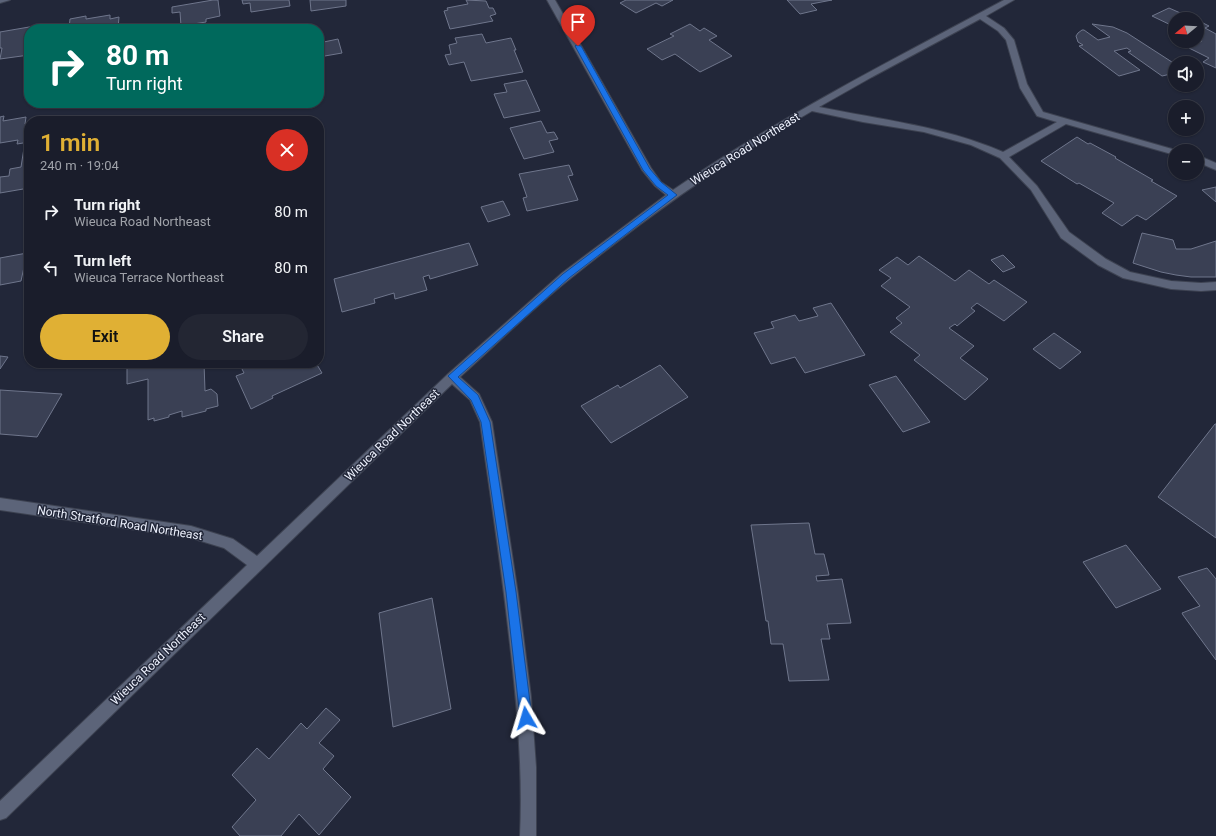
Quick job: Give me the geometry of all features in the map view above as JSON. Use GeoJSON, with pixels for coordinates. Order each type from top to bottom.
{"type":"FeatureCollection","features":[{"type":"Feature","properties":{"kind":"street"},"geometry":{"type":"LineString","coordinates":[[0,1],[6,0]]}},
{"type":"Feature","properties":{"kind":"street"},"geometry":{"type":"LineString","coordinates":[[551,0],[647,170],[658,184],[673,195]]}},
{"type":"Feature","properties":{"kind":"street","name":"Wieuca Road Northeast"},"geometry":{"type":"LineString","coordinates":[[0,812],[452,376],[566,276],[673,195],[719,164],[811,108],[901,57],[1010,0]]}},
{"type":"Feature","properties":{"kind":"street"},"geometry":{"type":"LineString","coordinates":[[981,16],[1005,33],[1013,45],[1018,60],[1020,78],[1028,98],[1040,114],[1168,150]]}},
{"type":"Feature","properties":{"kind":"street"},"geometry":{"type":"LineString","coordinates":[[811,108],[863,119],[925,129],[974,143],[1003,156],[1034,188],[1065,235],[1102,262],[1127,274],[1172,285],[1201,287],[1216,286]]}},
{"type":"Feature","properties":{"kind":"street"},"geometry":{"type":"LineString","coordinates":[[1003,156],[1065,121]]}},
{"type":"Feature","properties":{"kind":"street"},"geometry":{"type":"LineString","coordinates":[[1204,162],[1216,168]]}},
{"type":"Feature","properties":{"kind":"street"},"geometry":{"type":"LineString","coordinates":[[452,376],[475,397],[486,422],[511,592],[526,718],[530,802],[528,836]]}},
{"type":"Feature","properties":{"kind":"street","name":"North Stratford Road Northeast"},"geometry":{"type":"LineString","coordinates":[[0,504],[191,532],[228,543],[257,564]]}},
{"type":"Feature","properties":{"kind":"building"},"geometry":{"type":"Polygon","coordinates":[[[218,0],[220,16],[206,19],[206,22],[181,24],[180,12],[172,13],[172,7],[218,0]]]}},
{"type":"Feature","properties":{"kind":"building"},"geometry":{"type":"Polygon","coordinates":[[[242,0],[289,0],[290,6],[251,12],[250,3],[243,4],[242,0]]]}},
{"type":"Feature","properties":{"kind":"building"},"geometry":{"type":"Polygon","coordinates":[[[310,0],[346,0],[346,6],[311,11],[310,0]]]}},
{"type":"Feature","properties":{"kind":"building"},"geometry":{"type":"Polygon","coordinates":[[[466,0],[486,1],[489,8],[493,8],[496,14],[490,16],[493,21],[450,29],[444,11],[448,10],[447,8],[468,4],[466,0]]]}},
{"type":"Feature","properties":{"kind":"building"},"geometry":{"type":"Polygon","coordinates":[[[626,0],[673,0],[662,6],[656,3],[636,13],[620,3],[626,0]]]}},
{"type":"Feature","properties":{"kind":"building"},"geometry":{"type":"Polygon","coordinates":[[[787,0],[832,0],[811,4],[817,10],[800,14],[787,0]]]}},
{"type":"Feature","properties":{"kind":"building"},"geometry":{"type":"Polygon","coordinates":[[[1169,8],[1178,12],[1168,12],[1168,24],[1152,16],[1169,8]]]}},
{"type":"Feature","properties":{"kind":"building"},"geometry":{"type":"Polygon","coordinates":[[[110,15],[110,19],[119,17],[118,24],[70,24],[70,19],[86,16],[86,19],[110,15]]]}},
{"type":"Feature","properties":{"kind":"building"},"geometry":{"type":"Polygon","coordinates":[[[690,24],[700,31],[704,28],[717,36],[709,40],[732,56],[700,72],[675,54],[662,60],[647,49],[674,36],[670,34],[690,24]]]}},
{"type":"Feature","properties":{"kind":"building"},"geometry":{"type":"Polygon","coordinates":[[[1092,24],[1113,27],[1127,33],[1168,59],[1168,75],[1162,76],[1128,52],[1131,51],[1127,48],[1114,51],[1140,70],[1119,76],[1079,46],[1083,45],[1078,42],[1076,36],[1084,30],[1098,40],[1110,37],[1092,24]]]}},
{"type":"Feature","properties":{"kind":"building"},"geometry":{"type":"Polygon","coordinates":[[[1204,24],[1209,26],[1205,28],[1216,34],[1216,68],[1204,62],[1209,58],[1189,48],[1204,48],[1204,24]]]}},
{"type":"Feature","properties":{"kind":"building"},"geometry":{"type":"Polygon","coordinates":[[[24,28],[24,56],[0,59],[2,48],[0,48],[0,32],[24,28]]]}},
{"type":"Feature","properties":{"kind":"building"},"geometry":{"type":"Polygon","coordinates":[[[482,34],[486,43],[511,38],[523,72],[471,81],[464,62],[449,65],[445,55],[451,54],[449,45],[457,43],[455,38],[482,34]]]}},
{"type":"Feature","properties":{"kind":"building"},"geometry":{"type":"Polygon","coordinates":[[[338,39],[342,53],[324,56],[324,42],[338,39]]]}},
{"type":"Feature","properties":{"kind":"building"},"geometry":{"type":"Polygon","coordinates":[[[526,80],[540,111],[504,118],[494,94],[507,92],[504,84],[526,80]]]}},
{"type":"Feature","properties":{"kind":"building"},"geometry":{"type":"Polygon","coordinates":[[[4,116],[3,121],[24,117],[24,143],[17,144],[18,140],[0,143],[0,117],[4,116]]]}},
{"type":"Feature","properties":{"kind":"building"},"geometry":{"type":"Polygon","coordinates":[[[541,121],[547,133],[554,132],[558,139],[549,141],[554,152],[524,159],[510,128],[541,121]]]}},
{"type":"Feature","properties":{"kind":"building"},"geometry":{"type":"Polygon","coordinates":[[[1077,137],[1088,144],[1090,143],[1116,157],[1115,158],[1177,196],[1146,220],[1137,215],[1122,226],[1102,213],[1114,203],[1079,183],[1077,184],[1041,161],[1077,137]]]}},
{"type":"Feature","properties":{"kind":"building"},"geometry":{"type":"Polygon","coordinates":[[[24,148],[24,189],[0,193],[0,177],[9,176],[10,169],[21,167],[24,148]]]}},
{"type":"Feature","properties":{"kind":"building"},"geometry":{"type":"Polygon","coordinates":[[[569,165],[573,175],[568,176],[578,200],[527,211],[523,198],[527,197],[519,174],[569,165]]]}},
{"type":"Feature","properties":{"kind":"building"},"geometry":{"type":"Polygon","coordinates":[[[1216,187],[1216,202],[1202,190],[1216,187]]]}},
{"type":"Feature","properties":{"kind":"building"},"geometry":{"type":"Polygon","coordinates":[[[503,201],[510,215],[488,222],[481,207],[503,201]]]}},
{"type":"Feature","properties":{"kind":"building"},"geometry":{"type":"Polygon","coordinates":[[[1142,233],[1173,240],[1176,249],[1191,249],[1216,241],[1216,277],[1191,277],[1176,275],[1133,263],[1142,233]]]}},
{"type":"Feature","properties":{"kind":"building"},"geometry":{"type":"Polygon","coordinates":[[[469,243],[478,265],[430,279],[429,275],[423,277],[427,290],[395,299],[394,293],[374,299],[375,303],[342,312],[334,279],[469,243]]]}},
{"type":"Feature","properties":{"kind":"building"},"geometry":{"type":"Polygon","coordinates":[[[24,254],[24,267],[21,281],[0,285],[0,258],[24,254]]]}},
{"type":"Feature","properties":{"kind":"building"},"geometry":{"type":"Polygon","coordinates":[[[1003,255],[1015,267],[1003,272],[991,260],[1003,255]]]}},
{"type":"Feature","properties":{"kind":"building"},"geometry":{"type":"Polygon","coordinates":[[[919,256],[955,281],[969,270],[989,284],[994,280],[1027,302],[1004,321],[977,303],[971,308],[975,311],[957,326],[955,324],[949,328],[974,346],[960,358],[988,379],[965,400],[914,360],[920,355],[890,332],[902,323],[896,318],[910,307],[881,286],[891,278],[879,270],[897,257],[908,265],[919,256]]]}},
{"type":"Feature","properties":{"kind":"building"},"geometry":{"type":"Polygon","coordinates":[[[831,303],[865,355],[805,373],[795,357],[771,364],[754,333],[774,328],[771,322],[795,315],[799,321],[818,316],[813,308],[831,303]]]}},
{"type":"Feature","properties":{"kind":"building"},"geometry":{"type":"Polygon","coordinates":[[[1054,333],[1081,352],[1060,369],[1033,349],[1054,333]]]}},
{"type":"Feature","properties":{"kind":"building"},"geometry":{"type":"Polygon","coordinates":[[[0,356],[8,357],[0,369],[0,356]]]}},
{"type":"Feature","properties":{"kind":"building"},"geometry":{"type":"Polygon","coordinates":[[[660,365],[688,397],[611,443],[581,406],[618,385],[620,388],[660,365]]]}},
{"type":"Feature","properties":{"kind":"building"},"geometry":{"type":"Polygon","coordinates":[[[127,368],[204,368],[205,391],[211,389],[217,394],[218,406],[206,409],[206,411],[182,417],[182,411],[169,415],[169,417],[154,421],[154,418],[148,420],[148,379],[127,384],[127,368]]]}},
{"type":"Feature","properties":{"kind":"building"},"geometry":{"type":"Polygon","coordinates":[[[242,368],[319,368],[322,373],[272,396],[273,398],[251,409],[236,376],[244,373],[242,368]]]}},
{"type":"Feature","properties":{"kind":"building"},"geometry":{"type":"Polygon","coordinates":[[[896,376],[930,422],[903,432],[869,385],[896,376]]]}},
{"type":"Feature","properties":{"kind":"building"},"geometry":{"type":"Polygon","coordinates":[[[0,390],[62,394],[37,437],[0,434],[0,390]]]}},
{"type":"Feature","properties":{"kind":"building"},"geometry":{"type":"Polygon","coordinates":[[[1216,424],[1216,538],[1158,497],[1216,424]]]}},
{"type":"Feature","properties":{"kind":"building"},"geometry":{"type":"Polygon","coordinates":[[[809,523],[815,554],[824,554],[829,575],[816,576],[817,581],[842,579],[851,623],[827,624],[830,639],[821,639],[829,680],[789,681],[783,644],[771,644],[751,525],[809,523]]]}},
{"type":"Feature","properties":{"kind":"building"},"geometry":{"type":"Polygon","coordinates":[[[1126,545],[1161,589],[1116,608],[1083,562],[1126,545]]]}},
{"type":"Feature","properties":{"kind":"building"},"geometry":{"type":"Polygon","coordinates":[[[1207,568],[1216,579],[1216,660],[1182,613],[1200,606],[1178,577],[1207,568]]]}},
{"type":"Feature","properties":{"kind":"building"},"geometry":{"type":"Polygon","coordinates":[[[432,598],[451,709],[393,727],[379,613],[432,598]]]}},
{"type":"Feature","properties":{"kind":"building"},"geometry":{"type":"Polygon","coordinates":[[[326,708],[340,720],[319,743],[334,756],[323,769],[351,797],[319,835],[299,814],[281,836],[240,836],[232,827],[256,800],[232,775],[257,748],[269,759],[301,723],[307,729],[326,708]]]}},
{"type":"Feature","properties":{"kind":"route"},"geometry":{"type":"LineString","coordinates":[[526,718],[511,592],[486,422],[475,397],[452,376],[566,276],[673,195],[658,184],[647,170],[578,46]]}}]}
